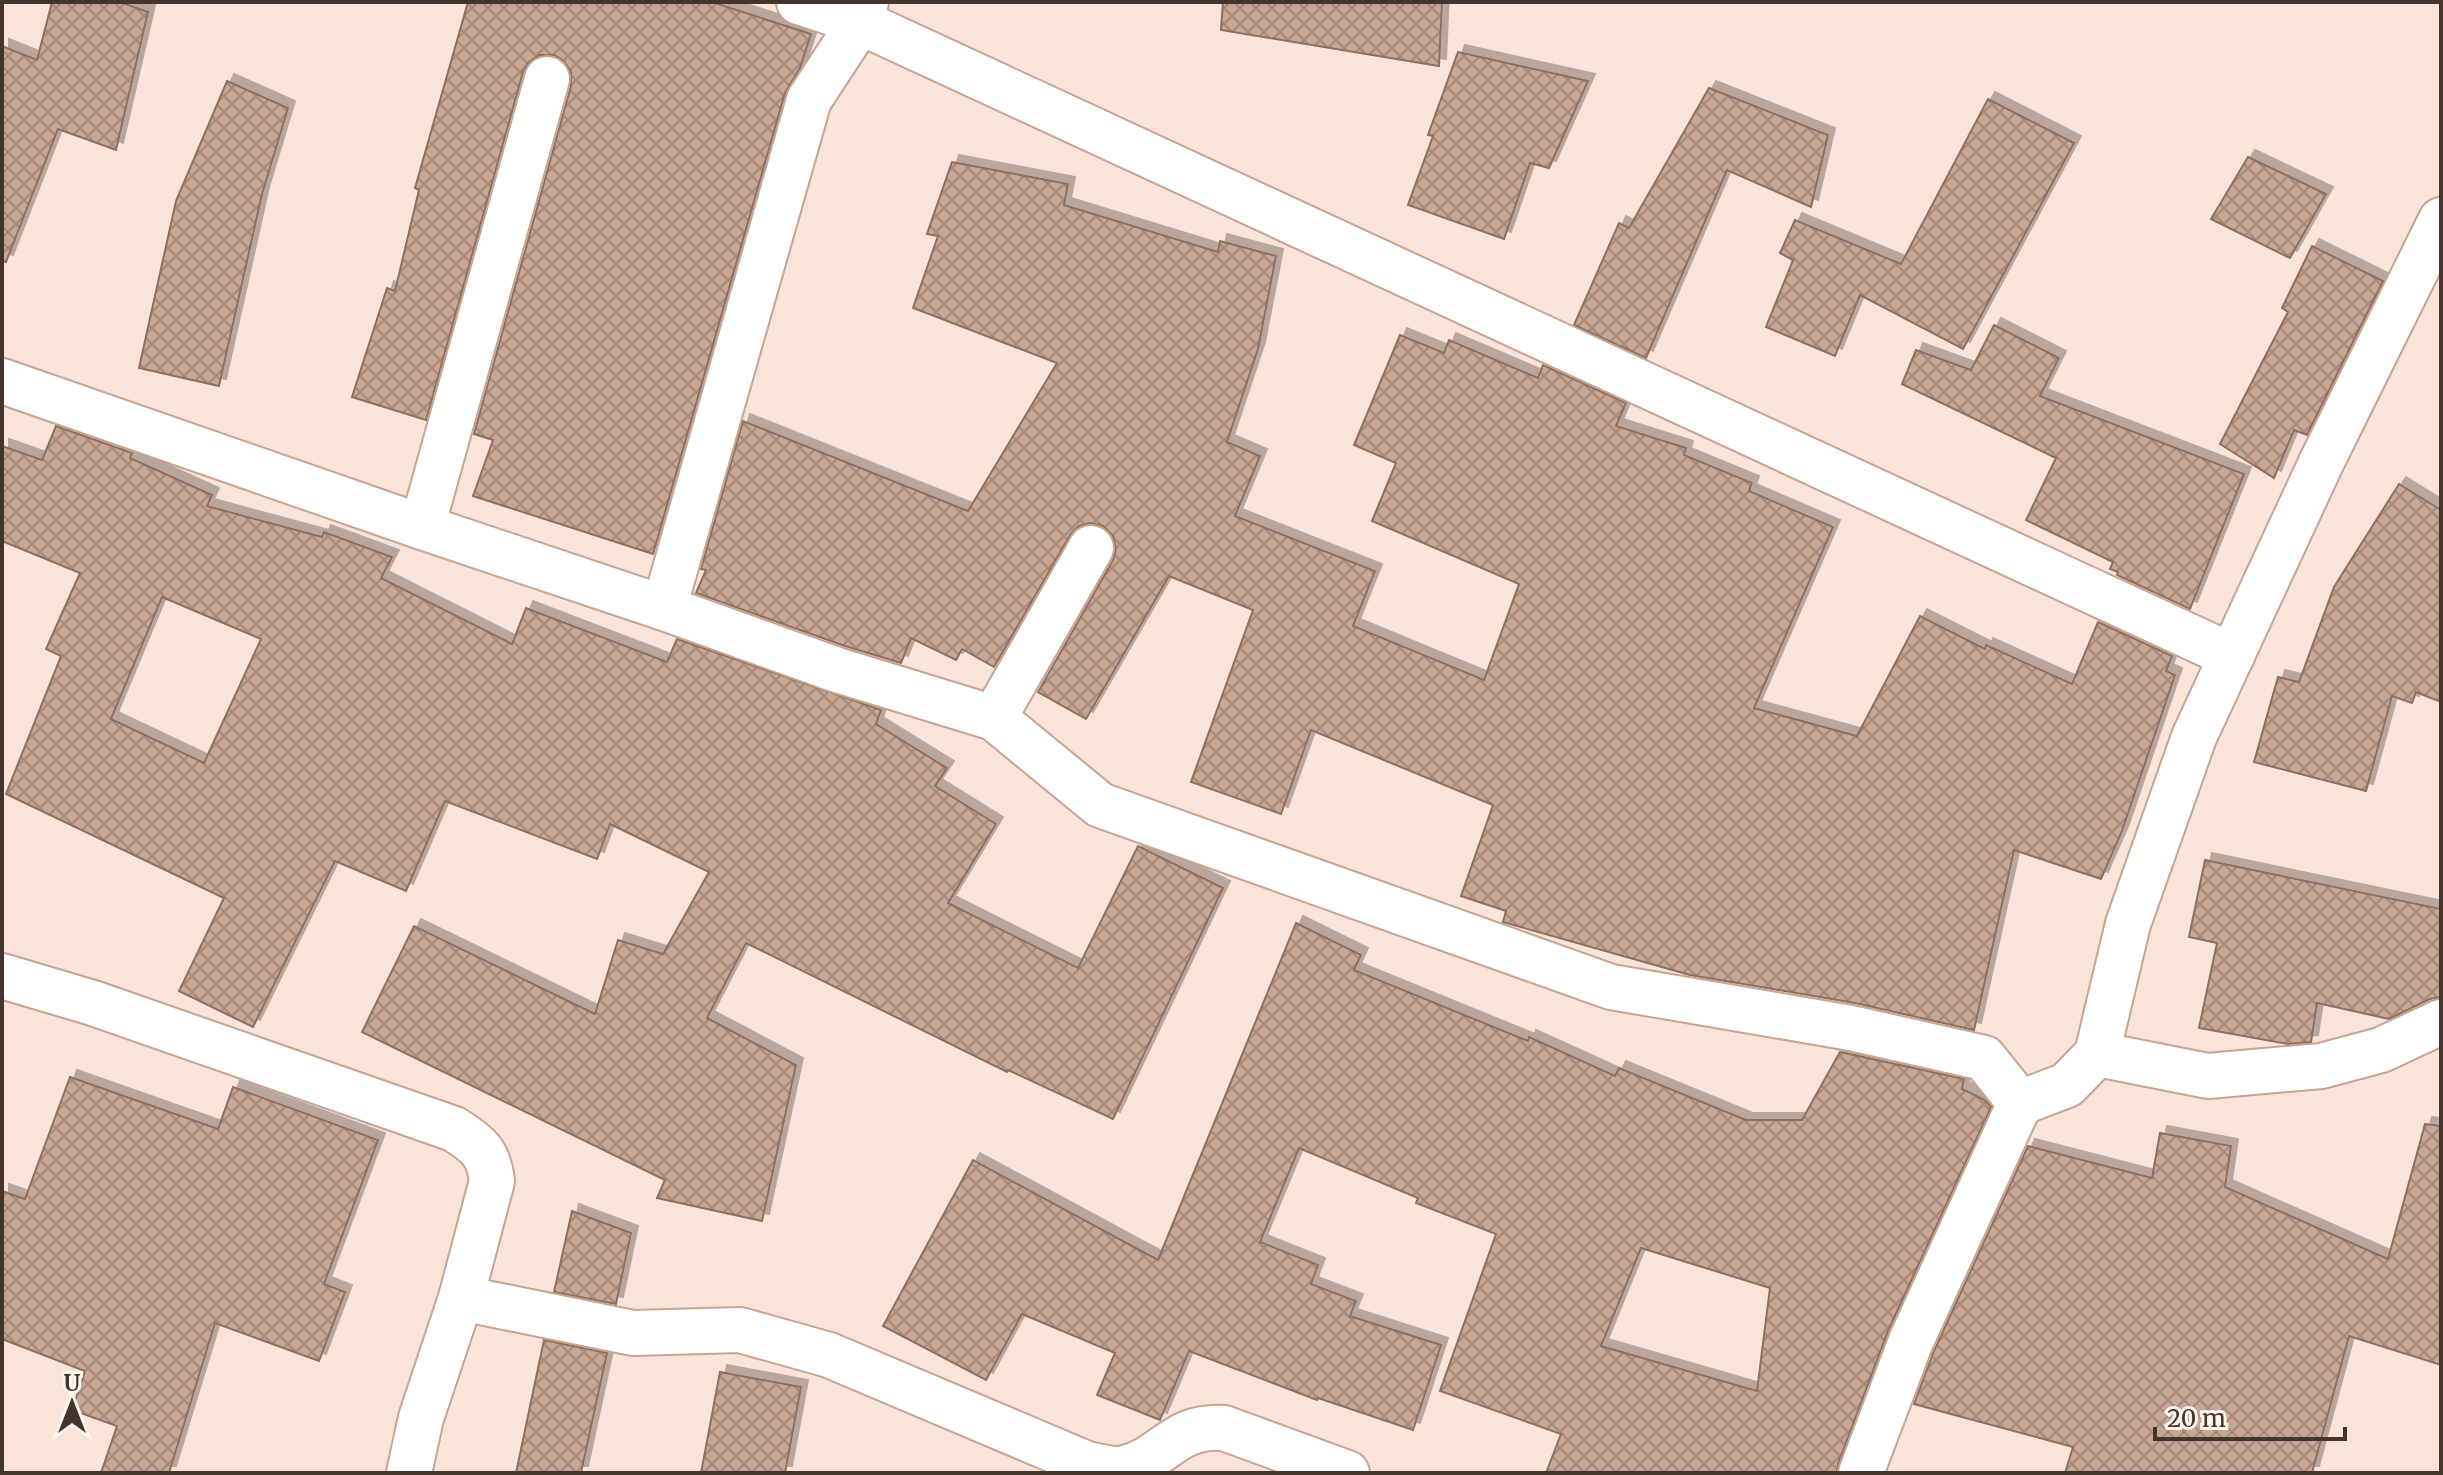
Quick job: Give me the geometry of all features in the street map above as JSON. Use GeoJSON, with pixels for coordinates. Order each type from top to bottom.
{"type":"FeatureCollection","features":[{"type":"Feature","properties":{"kind":"street"},"geometry":{"type":"LineString","coordinates":[[799,2],[863,12],[2232,656]]}},
{"type":"Feature","properties":{"kind":"street"},"geometry":{"type":"LineString","coordinates":[[664,608],[809,100],[863,12]]}},
{"type":"Feature","properties":{"kind":"street"},"geometry":{"type":"LineString","coordinates":[[422,527],[547,79]]}},
{"type":"Feature","properties":{"kind":"street"},"geometry":{"type":"LineString","coordinates":[[1861,1473],[1911,1341],[2020,1103],[2067,1085],[2097,1054],[2128,924],[2194,737],[2321,463],[2441,220]]}},
{"type":"Feature","properties":{"kind":"street"},"geometry":{"type":"LineString","coordinates":[[2,381],[837,670],[994,718],[1100,805],[1611,987],[1851,1028],[1984,1058],[2020,1103]]}},
{"type":"Feature","properties":{"kind":"street"},"geometry":{"type":"LineString","coordinates":[[994,718],[1091,548]]}},
{"type":"Feature","properties":{"kind":"street"},"geometry":{"type":"LineString","coordinates":[[2,976],[93,1003],[454,1129],[475,1143],[490,1163],[492,1181],[461,1298],[421,1418],[409,1473]]}},
{"type":"Feature","properties":{"kind":"street"},"geometry":{"type":"LineString","coordinates":[[2097,1054],[2208,1076],[2321,1066],[2381,1050],[2441,1022]]}},
{"type":"Feature","properties":{"kind":"street"},"geometry":{"type":"LineString","coordinates":[[461,1298],[633,1333],[740,1330],[829,1355],[1087,1464],[1124,1469],[1187,1432],[1204,1427],[1224,1428],[1347,1473]]}},
{"type":"Feature","properties":{"kind":"building"},"geometry":{"type":"Polygon","coordinates":[[[52,2],[120,2],[148,12],[116,150],[58,129],[6,262],[2,261],[2,46],[37,60],[52,2]]]}},
{"type":"Feature","properties":{"kind":"building"},"geometry":{"type":"Polygon","coordinates":[[[468,2],[712,2],[811,34],[800,68],[785,93],[653,554],[473,496],[493,440],[474,434],[571,86],[571,72],[564,61],[554,55],[540,55],[529,62],[523,72],[426,420],[352,397],[387,288],[395,291],[419,190],[415,188],[468,2]]]}},
{"type":"Feature","properties":{"kind":"building"},"geometry":{"type":"Polygon","coordinates":[[[1223,2],[1442,2],[1439,66],[1221,30],[1223,2]]]}},
{"type":"Feature","properties":{"kind":"building"},"geometry":{"type":"Polygon","coordinates":[[[1458,52],[1588,81],[1549,168],[1530,163],[1504,239],[1408,205],[1433,136],[1428,135],[1458,52]]]}},
{"type":"Feature","properties":{"kind":"building"},"geometry":{"type":"Polygon","coordinates":[[[227,81],[288,108],[262,194],[219,386],[139,368],[176,201],[227,81]]]}},
{"type":"Feature","properties":{"kind":"building"},"geometry":{"type":"Polygon","coordinates":[[[1709,88],[1828,135],[1811,207],[1727,170],[1646,358],[1574,325],[1619,223],[1629,228],[1709,88]]]}},
{"type":"Feature","properties":{"kind":"building"},"geometry":{"type":"Polygon","coordinates":[[[1988,99],[2074,143],[1963,349],[1860,295],[1835,356],[1766,327],[1793,260],[1780,253],[1795,220],[1901,264],[1988,99]]]}},
{"type":"Feature","properties":{"kind":"building"},"geometry":{"type":"Polygon","coordinates":[[[2248,157],[2326,194],[2290,258],[2211,219],[2248,157]]]}},
{"type":"Feature","properties":{"kind":"building"},"geometry":{"type":"Polygon","coordinates":[[[952,162],[1068,184],[1064,205],[1218,252],[1220,241],[1276,256],[1258,349],[1227,442],[1260,456],[1235,516],[1375,571],[1353,626],[1484,680],[1519,584],[1372,521],[1396,463],[1354,445],[1400,335],[1444,353],[1449,340],[1538,378],[1543,365],[1626,403],[1616,426],[1686,448],[1684,455],[1752,483],[1749,491],[1833,527],[1754,708],[1857,736],[1920,616],[1985,649],[1986,645],[2072,684],[2098,622],[2172,656],[2166,671],[2175,675],[2122,831],[2101,879],[2014,850],[1974,1030],[1855,1003],[1690,975],[1503,922],[1506,911],[1461,896],[1493,805],[1311,730],[1281,814],[1191,782],[1253,610],[1169,576],[1086,719],[1038,692],[1113,560],[1116,549],[1113,536],[1103,526],[1090,523],[1079,526],[1070,535],[994,667],[962,649],[956,660],[911,638],[901,663],[696,593],[706,570],[701,569],[743,421],[968,511],[1057,363],[913,308],[938,236],[927,234],[952,162]]]}},
{"type":"Feature","properties":{"kind":"building"},"geometry":{"type":"Polygon","coordinates":[[[2312,246],[2383,281],[2307,435],[2294,430],[2274,478],[2220,444],[2288,312],[2282,308],[2312,246]]]}},
{"type":"Feature","properties":{"kind":"building"},"geometry":{"type":"Polygon","coordinates":[[[1994,325],[2059,358],[2040,396],[2244,474],[2190,609],[2117,575],[2118,572],[2110,569],[2113,562],[2026,520],[2056,458],[1902,384],[1916,350],[1971,370],[1994,325]]]}},
{"type":"Feature","properties":{"kind":"building"},"geometry":{"type":"Polygon","coordinates":[[[56,426],[132,453],[130,458],[212,495],[207,506],[322,537],[324,532],[392,557],[381,578],[512,644],[526,608],[667,662],[677,639],[881,710],[876,724],[947,768],[935,786],[996,824],[948,903],[1078,968],[1138,846],[1223,888],[1113,1119],[1007,1072],[746,943],[707,1018],[796,1065],[762,1221],[657,1198],[665,1180],[362,1032],[414,926],[595,1014],[618,940],[663,954],[709,872],[610,824],[597,859],[445,801],[406,891],[335,861],[253,1027],[179,991],[224,898],[6,794],[61,656],[46,649],[80,573],[2,541],[2,446],[42,460],[56,426]],[[162,597],[111,719],[204,763],[261,639],[162,597]]]}},
{"type":"Feature","properties":{"kind":"building"},"geometry":{"type":"Polygon","coordinates":[[[2399,484],[2441,510],[2441,702],[2416,692],[2412,703],[2392,696],[2366,791],[2254,762],[2278,677],[2299,682],[2334,587],[2399,484]]]}},
{"type":"Feature","properties":{"kind":"building"},"geometry":{"type":"Polygon","coordinates":[[[2205,860],[2441,909],[2441,997],[2430,999],[2389,1019],[2317,1003],[2311,1042],[2288,1044],[2199,1028],[2217,943],[2189,937],[2205,860]]]}},
{"type":"Feature","properties":{"kind":"building"},"geometry":{"type":"Polygon","coordinates":[[[1296,923],[1361,955],[1354,970],[1528,1041],[1529,1037],[1615,1076],[1619,1068],[1746,1120],[1802,1120],[1840,1052],[1964,1079],[1962,1089],[1985,1100],[1991,1107],[1888,1331],[1837,1473],[1546,1473],[1561,1434],[1440,1391],[1496,1234],[1416,1203],[1418,1198],[1299,1148],[1260,1242],[1318,1265],[1311,1284],[1356,1301],[1350,1316],[1441,1345],[1413,1430],[1317,1400],[1189,1351],[1160,1420],[1097,1395],[1115,1353],[1022,1314],[986,1380],[883,1326],[973,1160],[1158,1260],[1296,923]],[[1641,1248],[1601,1346],[1757,1391],[1770,1288],[1641,1248]]]}},
{"type":"Feature","properties":{"kind":"building"},"geometry":{"type":"Polygon","coordinates":[[[70,1077],[218,1129],[233,1087],[378,1140],[324,1284],[345,1292],[319,1361],[215,1323],[169,1473],[101,1473],[117,1426],[72,1410],[85,1371],[2,1339],[2,1191],[25,1199],[70,1077]]]}},
{"type":"Feature","properties":{"kind":"building"},"geometry":{"type":"Polygon","coordinates":[[[2425,1124],[2441,1126],[2441,1365],[2349,1336],[2312,1473],[2065,1473],[2073,1447],[1914,1404],[1934,1351],[2028,1146],[2152,1178],[2160,1133],[2231,1146],[2225,1187],[2388,1259],[2425,1124]]]}},
{"type":"Feature","properties":{"kind":"building"},"geometry":{"type":"Polygon","coordinates":[[[572,1211],[631,1233],[616,1304],[554,1292],[572,1211]]]}},
{"type":"Feature","properties":{"kind":"building"},"geometry":{"type":"Polygon","coordinates":[[[544,1340],[607,1353],[581,1473],[516,1473],[544,1340]]]}},
{"type":"Feature","properties":{"kind":"building"},"geometry":{"type":"Polygon","coordinates":[[[720,1372],[801,1387],[785,1473],[701,1473],[720,1372]]]}}]}
